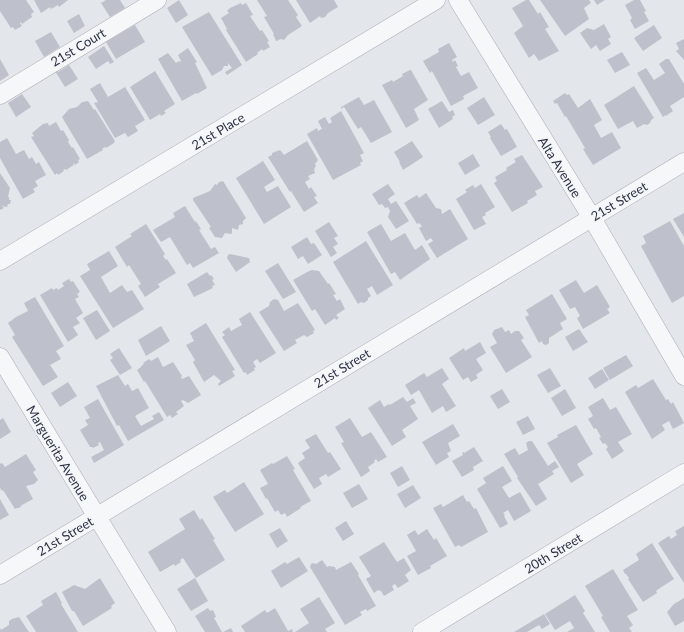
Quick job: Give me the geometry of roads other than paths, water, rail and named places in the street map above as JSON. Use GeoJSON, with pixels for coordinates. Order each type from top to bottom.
{"type":"FeatureCollection","features":[{"type":"Feature","properties":{"kind":"street","name":"21st Court"},"geometry":{"type":"LineString","coordinates":[[0,95],[157,0]]}},
{"type":"Feature","properties":{"kind":"street","name":"21st Place"},"geometry":{"type":"LineString","coordinates":[[0,261],[436,0]]}},
{"type":"Feature","properties":{"kind":"street","name":"Alta Avenue"},"geometry":{"type":"LineString","coordinates":[[458,0],[592,218],[684,376]]}},
{"type":"Feature","properties":{"kind":"street","name":"21st Street"},"geometry":{"type":"LineString","coordinates":[[0,575],[684,162]]}},
{"type":"Feature","properties":{"kind":"street","name":"Marguerita Avenue"},"geometry":{"type":"LineString","coordinates":[[0,357],[167,632]]}},
{"type":"Feature","properties":{"kind":"street","name":"20th Street"},"geometry":{"type":"LineString","coordinates":[[422,632],[684,473]]}}]}
